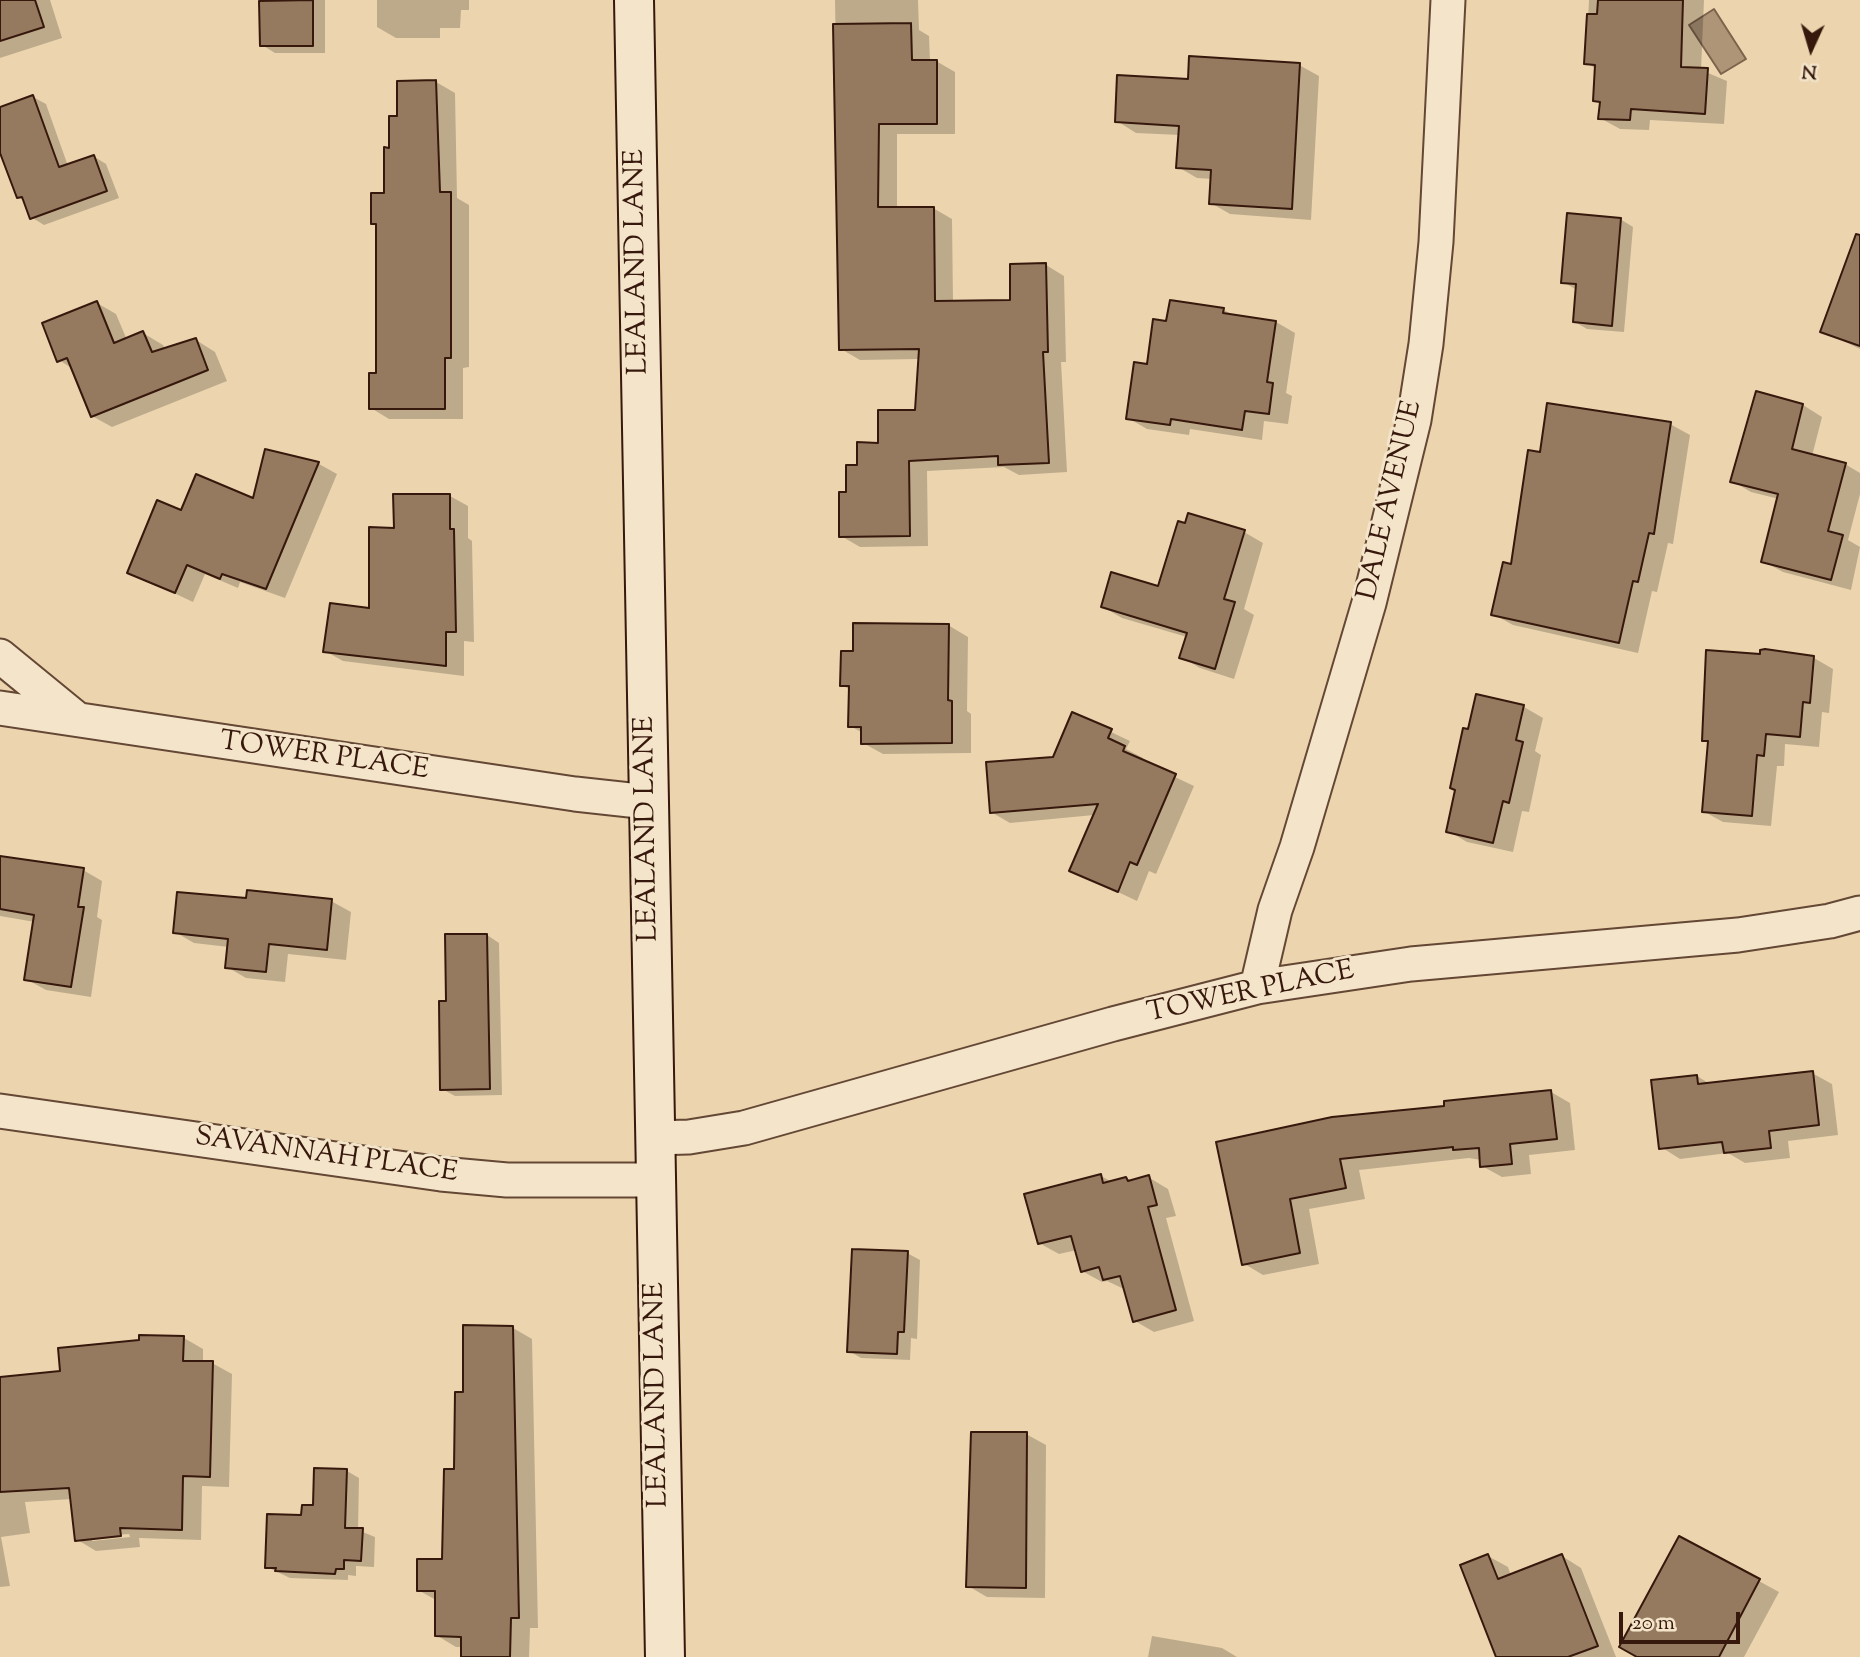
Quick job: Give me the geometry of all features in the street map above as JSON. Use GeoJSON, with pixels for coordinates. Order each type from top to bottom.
{"type":"FeatureCollection","features":[{"type":"Feature","properties":{"kind":"street","name":"LEALAND LANE"},"geometry":{"type":"LineString","coordinates":[[634,0],[664,1657]]}},
{"type":"Feature","properties":{"kind":"street","name":"DALE AVENUE"},"geometry":{"type":"LineString","coordinates":[[1257,987],[1275,910],[1312,797],[1369,603],[1414,420],[1436,242],[1448,0]]}},
{"type":"Feature","properties":{"kind":"street"},"geometry":{"type":"LineString","coordinates":[[0,656],[82,722]]}},
{"type":"Feature","properties":{"kind":"street","name":"TOWER PLACE"},"geometry":{"type":"LineString","coordinates":[[0,708],[575,794],[648,802]]}},
{"type":"Feature","properties":{"kind":"street","name":"TOWER PLACE"},"geometry":{"type":"LineString","coordinates":[[654,1138],[689,1137],[744,1128],[1113,1024],[1257,987],[1411,964],[1738,935],[1830,921],[1860,913]]}},
{"type":"Feature","properties":{"kind":"street","name":"SAVANNAH PLACE"},"geometry":{"type":"LineString","coordinates":[[0,1111],[454,1175],[507,1180],[655,1181]]}},
{"type":"Feature","properties":{"kind":"shaded area"},"geometry":{"type":"Polygon","coordinates":[[[1714,9],[1746,59],[1721,74],[1689,25],[1714,9]]]}},
{"type":"Feature","properties":{"kind":"building"},"geometry":{"type":"Polygon","coordinates":[[[0,0],[35,0],[44,27],[0,41],[0,0]]]}},
{"type":"Feature","properties":{"kind":"building"},"geometry":{"type":"Polygon","coordinates":[[[313,0],[313,46],[260,46],[259,1],[313,0]]]}},
{"type":"Feature","properties":{"kind":"building"},"geometry":{"type":"Polygon","coordinates":[[[1598,0],[1683,0],[1681,67],[1708,68],[1705,114],[1631,109],[1630,120],[1598,119],[1600,102],[1593,101],[1595,65],[1584,64],[1587,14],[1597,14],[1598,0]]]}},
{"type":"Feature","properties":{"kind":"building"},"geometry":{"type":"Polygon","coordinates":[[[911,23],[912,60],[937,60],[937,124],[879,124],[878,207],[934,207],[935,301],[1010,300],[1010,264],[1046,263],[1048,352],[1043,352],[1049,463],[998,465],[998,456],[909,461],[910,536],[839,537],[839,492],[846,492],[846,465],[857,465],[857,442],[878,443],[878,410],[915,410],[919,349],[839,350],[833,24],[911,23]]]}},
{"type":"Feature","properties":{"kind":"building"},"geometry":{"type":"Polygon","coordinates":[[[1189,56],[1300,63],[1292,209],[1209,204],[1211,170],[1176,168],[1179,126],[1115,122],[1117,75],[1188,79],[1189,56]]]}},
{"type":"Feature","properties":{"kind":"building"},"geometry":{"type":"Polygon","coordinates":[[[436,80],[440,192],[451,192],[451,358],[445,358],[445,409],[369,409],[369,373],[376,373],[376,224],[371,224],[371,193],[384,193],[384,147],[389,148],[389,116],[397,116],[397,81],[436,80]]]}},
{"type":"Feature","properties":{"kind":"building"},"geometry":{"type":"Polygon","coordinates":[[[33,95],[59,167],[94,155],[107,191],[30,219],[22,197],[17,198],[0,153],[0,107],[33,95]]]}},
{"type":"Feature","properties":{"kind":"building"},"geometry":{"type":"Polygon","coordinates":[[[1567,213],[1621,218],[1612,326],[1573,322],[1576,284],[1561,283],[1567,213]]]}},
{"type":"Feature","properties":{"kind":"building"},"geometry":{"type":"Polygon","coordinates":[[[1856,234],[1860,235],[1860,346],[1820,332],[1856,234]]]}},
{"type":"Feature","properties":{"kind":"building"},"geometry":{"type":"Polygon","coordinates":[[[1170,300],[1224,308],[1223,313],[1276,321],[1267,382],[1273,383],[1269,414],[1245,411],[1242,430],[1171,419],[1170,425],[1126,419],[1134,362],[1147,364],[1153,319],[1166,321],[1170,300]]]}},
{"type":"Feature","properties":{"kind":"building"},"geometry":{"type":"Polygon","coordinates":[[[97,301],[114,343],[143,331],[152,352],[196,338],[208,370],[91,417],[67,358],[57,362],[42,323],[97,301]]]}},
{"type":"Feature","properties":{"kind":"building"},"geometry":{"type":"Polygon","coordinates":[[[1756,391],[1803,404],[1792,449],[1846,463],[1828,531],[1843,535],[1831,580],[1761,562],[1778,494],[1730,482],[1756,391]]]}},
{"type":"Feature","properties":{"kind":"building"},"geometry":{"type":"Polygon","coordinates":[[[1547,403],[1671,422],[1654,534],[1649,533],[1638,582],[1633,581],[1619,643],[1491,615],[1503,562],[1511,564],[1528,450],[1540,452],[1547,403]]]}},
{"type":"Feature","properties":{"kind":"building"},"geometry":{"type":"Polygon","coordinates":[[[265,449],[319,462],[266,589],[222,574],[220,579],[187,565],[175,593],[127,573],[157,500],[181,510],[196,474],[253,498],[265,449]]]}},
{"type":"Feature","properties":{"kind":"building"},"geometry":{"type":"Polygon","coordinates":[[[393,494],[450,494],[450,529],[454,529],[456,632],[446,632],[446,666],[323,652],[330,603],[369,608],[369,527],[394,528],[393,494]]]}},
{"type":"Feature","properties":{"kind":"building"},"geometry":{"type":"Polygon","coordinates":[[[1188,513],[1245,530],[1224,599],[1235,602],[1215,669],[1179,658],[1187,633],[1101,607],[1111,572],[1158,586],[1178,521],[1185,523],[1188,513]]]}},
{"type":"Feature","properties":{"kind":"building"},"geometry":{"type":"Polygon","coordinates":[[[853,623],[949,624],[948,700],[952,701],[952,743],[861,744],[861,727],[848,727],[849,686],[840,686],[841,651],[853,651],[853,623]]]}},
{"type":"Feature","properties":{"kind":"building"},"geometry":{"type":"Polygon","coordinates":[[[1706,650],[1760,654],[1760,650],[1814,656],[1810,703],[1803,702],[1800,737],[1766,734],[1764,756],[1757,755],[1752,816],[1702,812],[1708,741],[1702,741],[1706,650]]]}},
{"type":"Feature","properties":{"kind":"building"},"geometry":{"type":"Polygon","coordinates":[[[1476,694],[1524,705],[1516,740],[1523,742],[1509,803],[1503,801],[1493,843],[1446,832],[1455,790],[1450,788],[1463,728],[1468,729],[1476,694]]]}},
{"type":"Feature","properties":{"kind":"building"},"geometry":{"type":"Polygon","coordinates":[[[1072,712],[1112,729],[1108,738],[1125,746],[1123,751],[1176,774],[1137,865],[1130,862],[1118,892],[1069,871],[1098,804],[990,813],[986,762],[1053,757],[1072,712]]]}},
{"type":"Feature","properties":{"kind":"building"},"geometry":{"type":"Polygon","coordinates":[[[0,856],[84,868],[78,907],[84,907],[71,987],[24,980],[34,915],[0,909],[0,856]]]}},
{"type":"Feature","properties":{"kind":"building"},"geometry":{"type":"Polygon","coordinates":[[[247,890],[332,899],[327,950],[269,944],[266,972],[225,968],[228,939],[173,933],[177,892],[246,898],[247,890]]]}},
{"type":"Feature","properties":{"kind":"building"},"geometry":{"type":"Polygon","coordinates":[[[445,934],[487,934],[490,1089],[440,1090],[439,1001],[446,1001],[445,934]]]}},
{"type":"Feature","properties":{"kind":"building"},"geometry":{"type":"Polygon","coordinates":[[[1813,1071],[1819,1125],[1769,1131],[1771,1148],[1724,1153],[1722,1142],[1659,1149],[1651,1080],[1697,1075],[1698,1084],[1813,1071]]]}},
{"type":"Feature","properties":{"kind":"building"},"geometry":{"type":"Polygon","coordinates":[[[1551,1090],[1557,1139],[1510,1144],[1512,1164],[1480,1167],[1479,1148],[1453,1150],[1453,1147],[1340,1159],[1346,1188],[1290,1199],[1300,1253],[1242,1265],[1216,1142],[1332,1117],[1444,1106],[1444,1101],[1551,1090]]]}},
{"type":"Feature","properties":{"kind":"building"},"geometry":{"type":"Polygon","coordinates":[[[1101,1174],[1103,1183],[1126,1177],[1128,1181],[1149,1175],[1157,1205],[1148,1207],[1176,1310],[1133,1322],[1120,1276],[1103,1280],[1099,1267],[1081,1272],[1071,1236],[1038,1244],[1024,1194],[1101,1174]]]}},
{"type":"Feature","properties":{"kind":"building"},"geometry":{"type":"Polygon","coordinates":[[[852,1249],[908,1251],[904,1332],[898,1332],[897,1354],[847,1352],[852,1249]]]}},
{"type":"Feature","properties":{"kind":"building"},"geometry":{"type":"Polygon","coordinates":[[[463,1325],[513,1326],[519,1618],[511,1618],[510,1657],[461,1657],[461,1637],[435,1636],[435,1591],[417,1591],[417,1559],[442,1559],[444,1469],[454,1469],[455,1392],[463,1392],[463,1325]]]}},
{"type":"Feature","properties":{"kind":"building"},"geometry":{"type":"Polygon","coordinates":[[[139,1335],[184,1336],[183,1361],[213,1361],[210,1477],[183,1476],[182,1530],[120,1528],[121,1536],[75,1541],[69,1488],[0,1492],[0,1377],[60,1371],[58,1348],[139,1340],[139,1335]]]}},
{"type":"Feature","properties":{"kind":"building"},"geometry":{"type":"Polygon","coordinates":[[[971,1432],[1027,1432],[1026,1588],[966,1587],[971,1432]]]}},
{"type":"Feature","properties":{"kind":"building"},"geometry":{"type":"Polygon","coordinates":[[[314,1468],[347,1469],[345,1528],[363,1528],[361,1561],[344,1560],[344,1569],[336,1569],[335,1574],[275,1571],[276,1568],[265,1568],[267,1514],[301,1515],[302,1505],[313,1505],[314,1468]]]}},
{"type":"Feature","properties":{"kind":"building"},"geometry":{"type":"Polygon","coordinates":[[[1679,1536],[1760,1579],[1719,1657],[1637,1657],[1619,1647],[1679,1536]]]}},
{"type":"Feature","properties":{"kind":"building"},"geometry":{"type":"Polygon","coordinates":[[[1488,1554],[1498,1579],[1562,1554],[1598,1646],[1568,1657],[1496,1657],[1460,1565],[1488,1554]]]}}]}
